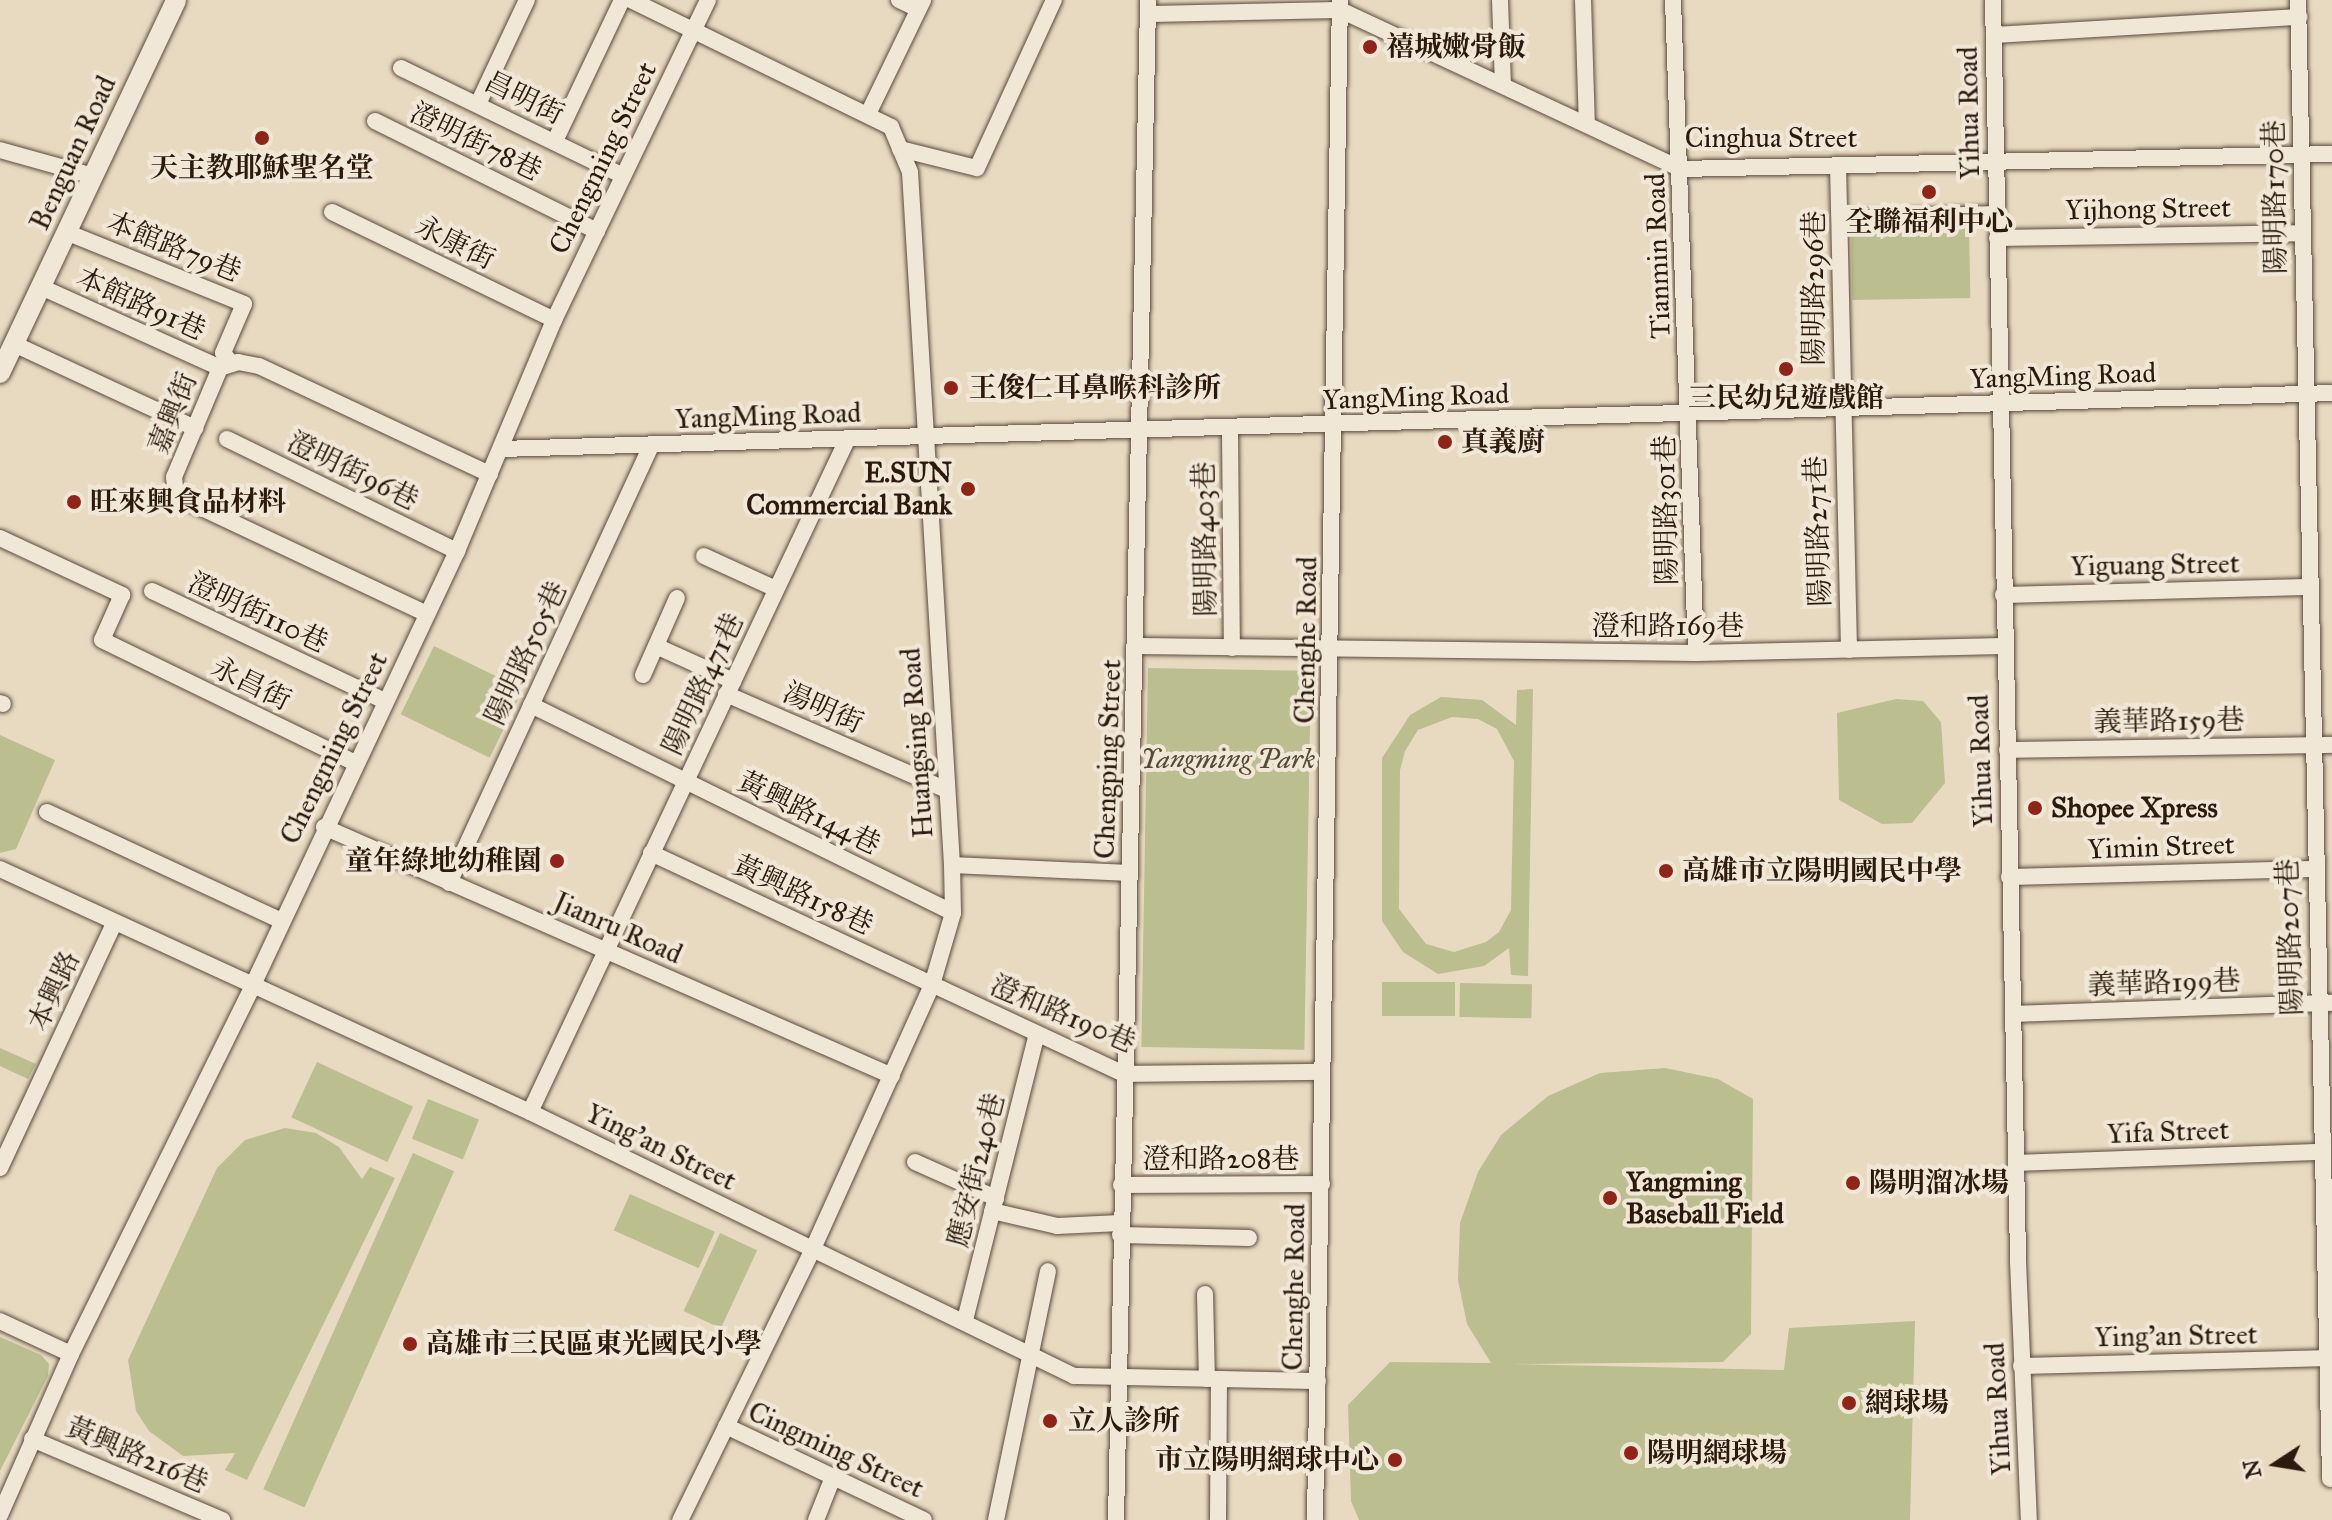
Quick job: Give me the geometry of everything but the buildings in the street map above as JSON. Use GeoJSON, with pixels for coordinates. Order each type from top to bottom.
{"type":"FeatureCollection","features":[{"type":"Feature","properties":{"kind":"street","name":"Benguan Road"},"geometry":{"type":"LineString","coordinates":[[0,373],[176,0]]}},
{"type":"Feature","properties":{"kind":"street"},"geometry":{"type":"LineString","coordinates":[[478,104],[527,0]]}},
{"type":"Feature","properties":{"kind":"street"},"geometry":{"type":"LineString","coordinates":[[555,141],[622,0]]}},
{"type":"Feature","properties":{"kind":"street","name":"Huangsing Road"},"geometry":{"type":"LineString","coordinates":[[631,0],[868,114],[891,127],[900,149],[911,185],[944,789],[952,865],[953,913],[932,985],[813,1249],[680,1520]]}},
{"type":"Feature","properties":{"kind":"street","name":"Chengming Street"},"geometry":{"type":"LineString","coordinates":[[0,1515],[71,1354],[252,987],[280,920],[457,551],[554,320],[708,0]]}},
{"type":"Feature","properties":{"kind":"street"},"geometry":{"type":"LineString","coordinates":[[868,114],[921,4],[899,0]]}},
{"type":"Feature","properties":{"kind":"street"},"geometry":{"type":"LineString","coordinates":[[900,149],[977,168],[1054,0]]}},
{"type":"Feature","properties":{"kind":"street"},"geometry":{"type":"LineString","coordinates":[[1500,0],[1503,84]]}},
{"type":"Feature","properties":{"kind":"street"},"geometry":{"type":"LineString","coordinates":[[1583,0],[1587,124]]}},
{"type":"Feature","properties":{"kind":"street","name":"Tianmin Road"},"geometry":{"type":"LineString","coordinates":[[1673,0],[1690,414]]}},
{"type":"Feature","properties":{"kind":"street","name":"Yihua Road"},"geometry":{"type":"LineString","coordinates":[[1993,0],[2003,646],[2021,1366],[2029,1520]]}},
{"type":"Feature","properties":{"kind":"street","name":"陽明路170巷"},"geometry":{"type":"LineString","coordinates":[[2298,0],[2300,233],[2307,393]]}},
{"type":"Feature","properties":{"kind":"street","name":"Cinghua Street"},"geometry":{"type":"LineString","coordinates":[[1148,7],[1340,5],[1681,169],[2332,154]]}},
{"type":"Feature","properties":{"kind":"street","name":"Chenghe Road"},"geometry":{"type":"LineString","coordinates":[[1315,1520],[1332,649],[1340,5]]}},
{"type":"Feature","properties":{"kind":"street","name":"Chengping Street"},"geometry":{"type":"LineString","coordinates":[[1116,1520],[1116,1377],[1137,646],[1136,432],[1148,7]]}},
{"type":"Feature","properties":{"kind":"street"},"geometry":{"type":"LineString","coordinates":[[1994,35],[2299,17]]}},
{"type":"Feature","properties":{"kind":"street","name":"昌明街"},"geometry":{"type":"LineString","coordinates":[[401,68],[623,176]]}},
{"type":"Feature","properties":{"kind":"street","name":"澄明街78巷"},"geometry":{"type":"LineString","coordinates":[[375,121],[597,231]]}},
{"type":"Feature","properties":{"kind":"street"},"geometry":{"type":"LineString","coordinates":[[0,150],[93,176]]}},
{"type":"Feature","properties":{"kind":"street","name":"陽明路296巷"},"geometry":{"type":"LineString","coordinates":[[1838,165],[1840,410]]}},
{"type":"Feature","properties":{"kind":"street","name":"永康街"},"geometry":{"type":"LineString","coordinates":[[332,212],[554,320]]}},
{"type":"Feature","properties":{"kind":"street"},"geometry":{"type":"LineString","coordinates":[[1840,219],[1996,214]]}},
{"type":"Feature","properties":{"kind":"street","name":"本館路79巷"},"geometry":{"type":"LineString","coordinates":[[66,232],[244,304],[223,353],[226,366]]}},
{"type":"Feature","properties":{"kind":"street","name":"Yijhong Street"},"geometry":{"type":"LineString","coordinates":[[1997,238],[2300,233]]}},
{"type":"Feature","properties":{"kind":"street","name":"本館路91巷"},"geometry":{"type":"LineString","coordinates":[[41,287],[226,366]]}},
{"type":"Feature","properties":{"kind":"street"},"geometry":{"type":"LineString","coordinates":[[14,344],[195,428]]}},
{"type":"Feature","properties":{"kind":"street","name":"嘉興街"},"geometry":{"type":"LineString","coordinates":[[427,614],[176,496],[174,477],[195,428],[226,366],[259,366],[490,474]]}},
{"type":"Feature","properties":{"kind":"street","name":"陽明路207巷"},"geometry":{"type":"LineString","coordinates":[[2307,393],[2307,587],[2313,869],[2325,1004],[2321,1152],[2328,1238],[2330,1479]]}},
{"type":"Feature","properties":{"kind":"street","name":"YangMing Road"},"geometry":{"type":"LineString","coordinates":[[501,449],[926,439],[2332,393]]}},
{"type":"Feature","properties":{"kind":"street","name":"陽明路271巷"},"geometry":{"type":"LineString","coordinates":[[1840,410],[1849,650]]}},
{"type":"Feature","properties":{"kind":"street","name":"陽明路301巷"},"geometry":{"type":"LineString","coordinates":[[1690,414],[1696,653]]}},
{"type":"Feature","properties":{"kind":"street","name":"陽明路403巷"},"geometry":{"type":"LineString","coordinates":[[1230,429],[1232,648]]}},
{"type":"Feature","properties":{"kind":"street","name":"澄明街96巷"},"geometry":{"type":"LineString","coordinates":[[227,439],[457,551]]}},
{"type":"Feature","properties":{"kind":"street","name":"陽明路471巷"},"geometry":{"type":"LineString","coordinates":[[530,1112],[847,440]]}},
{"type":"Feature","properties":{"kind":"street","name":"陽明路505巷"},"geometry":{"type":"LineString","coordinates":[[449,883],[651,446]]}},
{"type":"Feature","properties":{"kind":"street","name":"永昌街"},"geometry":{"type":"LineString","coordinates":[[0,538],[122,595],[102,640],[355,763]]}},
{"type":"Feature","properties":{"kind":"street"},"geometry":{"type":"LineString","coordinates":[[704,556],[776,589]]}},
{"type":"Feature","properties":{"kind":"street","name":"Yiguang Street"},"geometry":{"type":"LineString","coordinates":[[2003,595],[2307,587]]}},
{"type":"Feature","properties":{"kind":"street","name":"澄明街110巷"},"geometry":{"type":"LineString","coordinates":[[152,591],[385,701]]}},
{"type":"Feature","properties":{"kind":"street"},"geometry":{"type":"LineString","coordinates":[[643,675],[677,598]]}},
{"type":"Feature","properties":{"kind":"street","name":"湯明街"},"geometry":{"type":"LineString","coordinates":[[656,646],[730,688],[944,789]]}},
{"type":"Feature","properties":{"kind":"street","name":"澄和路169巷"},"geometry":{"type":"LineString","coordinates":[[1137,646],[1696,653],[2003,646]]}},
{"type":"Feature","properties":{"kind":"street","name":"黃興路144巷"},"geometry":{"type":"LineString","coordinates":[[531,705],[953,913]]}},
{"type":"Feature","properties":{"kind":"street","name":"義華路159巷"},"geometry":{"type":"LineString","coordinates":[[2007,750],[2332,745]]}},
{"type":"Feature","properties":{"kind":"street"},"geometry":{"type":"LineString","coordinates":[[47,812],[280,920]]}},
{"type":"Feature","properties":{"kind":"street","name":"Jianru Road"},"geometry":{"type":"LineString","coordinates":[[324,827],[892,1076]]}},
{"type":"Feature","properties":{"kind":"street","name":"黃興路158巷"},"geometry":{"type":"LineString","coordinates":[[651,853],[932,985]]}},
{"type":"Feature","properties":{"kind":"street"},"geometry":{"type":"LineString","coordinates":[[952,865],[1130,873]]}},
{"type":"Feature","properties":{"kind":"street","name":"Ying'an Street"},"geometry":{"type":"LineString","coordinates":[[0,869],[530,1112],[965,1320],[1074,1376],[1318,1381]]}},
{"type":"Feature","properties":{"kind":"street","name":"Yimin Street"},"geometry":{"type":"LineString","coordinates":[[2009,877],[2313,869]]}},
{"type":"Feature","properties":{"kind":"street","name":"本興路"},"geometry":{"type":"LineString","coordinates":[[0,1168],[114,923]]}},
{"type":"Feature","properties":{"kind":"street","name":"澄和路190巷"},"geometry":{"type":"LineString","coordinates":[[932,985],[1124,1074],[1322,1072]]}},
{"type":"Feature","properties":{"kind":"street","name":"義華路199巷"},"geometry":{"type":"LineString","coordinates":[[2013,1014],[2325,1004]]}},
{"type":"Feature","properties":{"kind":"street","name":"應安街240巷"},"geometry":{"type":"LineString","coordinates":[[965,1320],[1037,1034]]}},
{"type":"Feature","properties":{"kind":"street","name":"Yifa Street"},"geometry":{"type":"LineString","coordinates":[[2016,1163],[2321,1152]]}},
{"type":"Feature","properties":{"kind":"street"},"geometry":{"type":"LineString","coordinates":[[915,1162],[994,1205],[1057,1226],[1249,1238]]}},
{"type":"Feature","properties":{"kind":"street","name":"澄和路208巷"},"geometry":{"type":"LineString","coordinates":[[1121,1185],[1322,1184]]}},
{"type":"Feature","properties":{"kind":"street"},"geometry":{"type":"LineString","coordinates":[[996,1520],[1048,1271]]}},
{"type":"Feature","properties":{"kind":"street"},"geometry":{"type":"LineString","coordinates":[[1205,1294],[1213,1379],[1218,1520]]}},
{"type":"Feature","properties":{"kind":"street"},"geometry":{"type":"LineString","coordinates":[[0,1321],[71,1354]]}},
{"type":"Feature","properties":{"kind":"street","name":"Ying'an Street"},"geometry":{"type":"LineString","coordinates":[[2021,1366],[2329,1358]]}},
{"type":"Feature","properties":{"kind":"street","name":"Cingming Street"},"geometry":{"type":"LineString","coordinates":[[726,1426],[924,1520]]}},
{"type":"Feature","properties":{"kind":"street","name":"黃興路216巷"},"geometry":{"type":"LineString","coordinates":[[32,1439],[222,1520]]}},
{"type":"Feature","properties":{"kind":"street"},"geometry":{"type":"LineString","coordinates":[[816,1520],[833,1477]]}},
{"type":"Feature","properties":{"kind":"green space"},"geometry":{"type":"Polygon","coordinates":[[[1969,224],[1970,298],[1852,300],[1851,226],[1969,224]]]}},
{"type":"Feature","properties":{"kind":"green space"},"geometry":{"type":"Polygon","coordinates":[[[434,646],[523,689],[490,758],[401,714],[434,646]]]}},
{"type":"Feature","properties":{"kind":"green space","name":"Yangming Park"},"geometry":{"type":"Polygon","coordinates":[[[1148,668],[1311,671],[1304,1050],[1141,1047],[1148,668]]]}},
{"type":"Feature","properties":{"kind":"green space"},"geometry":{"type":"Polygon","coordinates":[[[1533,689],[1528,976],[1511,975],[1509,948],[1484,966],[1438,974],[1403,952],[1382,921],[1382,758],[1410,715],[1441,697],[1482,700],[1516,725],[1517,690],[1533,689]],[[1452,717],[1418,730],[1405,751],[1400,770],[1399,909],[1426,944],[1454,952],[1486,942],[1499,932],[1511,910],[1514,761],[1497,729],[1478,719],[1452,717]]]}},
{"type":"Feature","properties":{"kind":"green space"},"geometry":{"type":"Polygon","coordinates":[[[1896,699],[1923,701],[1941,722],[1945,783],[1912,823],[1882,824],[1839,800],[1837,713],[1896,699]]]}},
{"type":"Feature","properties":{"kind":"green space"},"geometry":{"type":"Polygon","coordinates":[[[0,735],[55,760],[16,849],[0,853],[0,735]]]}},
{"type":"Feature","properties":{"kind":"green space"},"geometry":{"type":"Polygon","coordinates":[[[1382,982],[1455,982],[1455,1016],[1382,1016],[1382,982]]]}},
{"type":"Feature","properties":{"kind":"green space"},"geometry":{"type":"Polygon","coordinates":[[[1460,983],[1532,984],[1531,1018],[1459,1017],[1460,983]]]}},
{"type":"Feature","properties":{"kind":"green space"},"geometry":{"type":"Polygon","coordinates":[[[0,1048],[36,1064],[28,1079],[0,1066],[0,1048]]]}},
{"type":"Feature","properties":{"kind":"green space"},"geometry":{"type":"Polygon","coordinates":[[[317,1062],[413,1107],[387,1162],[291,1117],[317,1062]]]}},
{"type":"Feature","properties":{"kind":"green space"},"geometry":{"type":"Polygon","coordinates":[[[1665,1068],[1718,1079],[1753,1099],[1751,1334],[1723,1362],[1511,1364],[1784,1370],[1789,1328],[1915,1321],[1910,1520],[1359,1520],[1351,1501],[1348,1405],[1390,1362],[1491,1363],[1467,1324],[1458,1280],[1460,1223],[1478,1172],[1501,1135],[1548,1096],[1600,1073],[1665,1068]]]}},
{"type":"Feature","properties":{"kind":"green space"},"geometry":{"type":"Polygon","coordinates":[[[428,1099],[479,1120],[463,1159],[412,1139],[428,1099]]]}},
{"type":"Feature","properties":{"kind":"green space"},"geometry":{"type":"Polygon","coordinates":[[[285,1128],[316,1133],[339,1147],[362,1179],[370,1167],[395,1178],[247,1480],[225,1470],[235,1453],[183,1456],[149,1431],[136,1411],[128,1360],[217,1168],[245,1140],[285,1128]]]}},
{"type":"Feature","properties":{"kind":"green space"},"geometry":{"type":"Polygon","coordinates":[[[413,1153],[454,1171],[304,1507],[263,1489],[413,1153]]]}},
{"type":"Feature","properties":{"kind":"green space"},"geometry":{"type":"Polygon","coordinates":[[[630,1194],[715,1232],[699,1268],[614,1231],[630,1194]]]}},
{"type":"Feature","properties":{"kind":"green space"},"geometry":{"type":"Polygon","coordinates":[[[720,1233],[757,1250],[721,1328],[684,1311],[720,1233]]]}},
{"type":"Feature","properties":{"kind":"green space"},"geometry":{"type":"Polygon","coordinates":[[[0,1337],[41,1355],[49,1364],[48,1376],[0,1471],[0,1337]]]}},
{"type":"Feature","properties":{"kind":"place","name":"禧城嫩骨飯"},"geometry":{"type":"Point","coordinates":[1370,47]}},
{"type":"Feature","properties":{"kind":"place","name":"天主教耶穌聖名堂"},"geometry":{"type":"Point","coordinates":[262,138]}},
{"type":"Feature","properties":{"kind":"place","name":"全聯福利中心"},"geometry":{"type":"Point","coordinates":[1929,192]}},
{"type":"Feature","properties":{"kind":"place","name":"三民幼兒遊戲館"},"geometry":{"type":"Point","coordinates":[1786,369]}},
{"type":"Feature","properties":{"kind":"place","name":"王俊仁耳鼻喉科診所"},"geometry":{"type":"Point","coordinates":[951,388]}},
{"type":"Feature","properties":{"kind":"place","name":"真義廚"},"geometry":{"type":"Point","coordinates":[1445,442]}},
{"type":"Feature","properties":{"kind":"place","name":"E.SUN Commercial Bank"},"geometry":{"type":"Point","coordinates":[968,489]}},
{"type":"Feature","properties":{"kind":"place","name":"旺來興食品材料"},"geometry":{"type":"Point","coordinates":[74,502]}},
{"type":"Feature","properties":{"kind":"place","name":"Shopee Xpress"},"geometry":{"type":"Point","coordinates":[2035,808]}},
{"type":"Feature","properties":{"kind":"place","name":"童年綠地幼稚園"},"geometry":{"type":"Point","coordinates":[557,861]}},
{"type":"Feature","properties":{"kind":"place","name":"高雄市立陽明國民中學"},"geometry":{"type":"Point","coordinates":[1666,871]}},
{"type":"Feature","properties":{"kind":"place","name":"陽明溜冰場"},"geometry":{"type":"Point","coordinates":[1853,1183]}},
{"type":"Feature","properties":{"kind":"place","name":"Yangming Baseball Field"},"geometry":{"type":"Point","coordinates":[1610,1198]}},
{"type":"Feature","properties":{"kind":"place","name":"高雄市三民區東光國民小學"},"geometry":{"type":"Point","coordinates":[410,1344]}},
{"type":"Feature","properties":{"kind":"place","name":"網球場"},"geometry":{"type":"Point","coordinates":[1849,1403]}},
{"type":"Feature","properties":{"kind":"place","name":"立人診所"},"geometry":{"type":"Point","coordinates":[1050,1421]}},
{"type":"Feature","properties":{"kind":"place","name":"陽明網球場"},"geometry":{"type":"Point","coordinates":[1631,1453]}},
{"type":"Feature","properties":{"kind":"place","name":"市立陽明網球中心"},"geometry":{"type":"Point","coordinates":[1395,1460]}}]}
